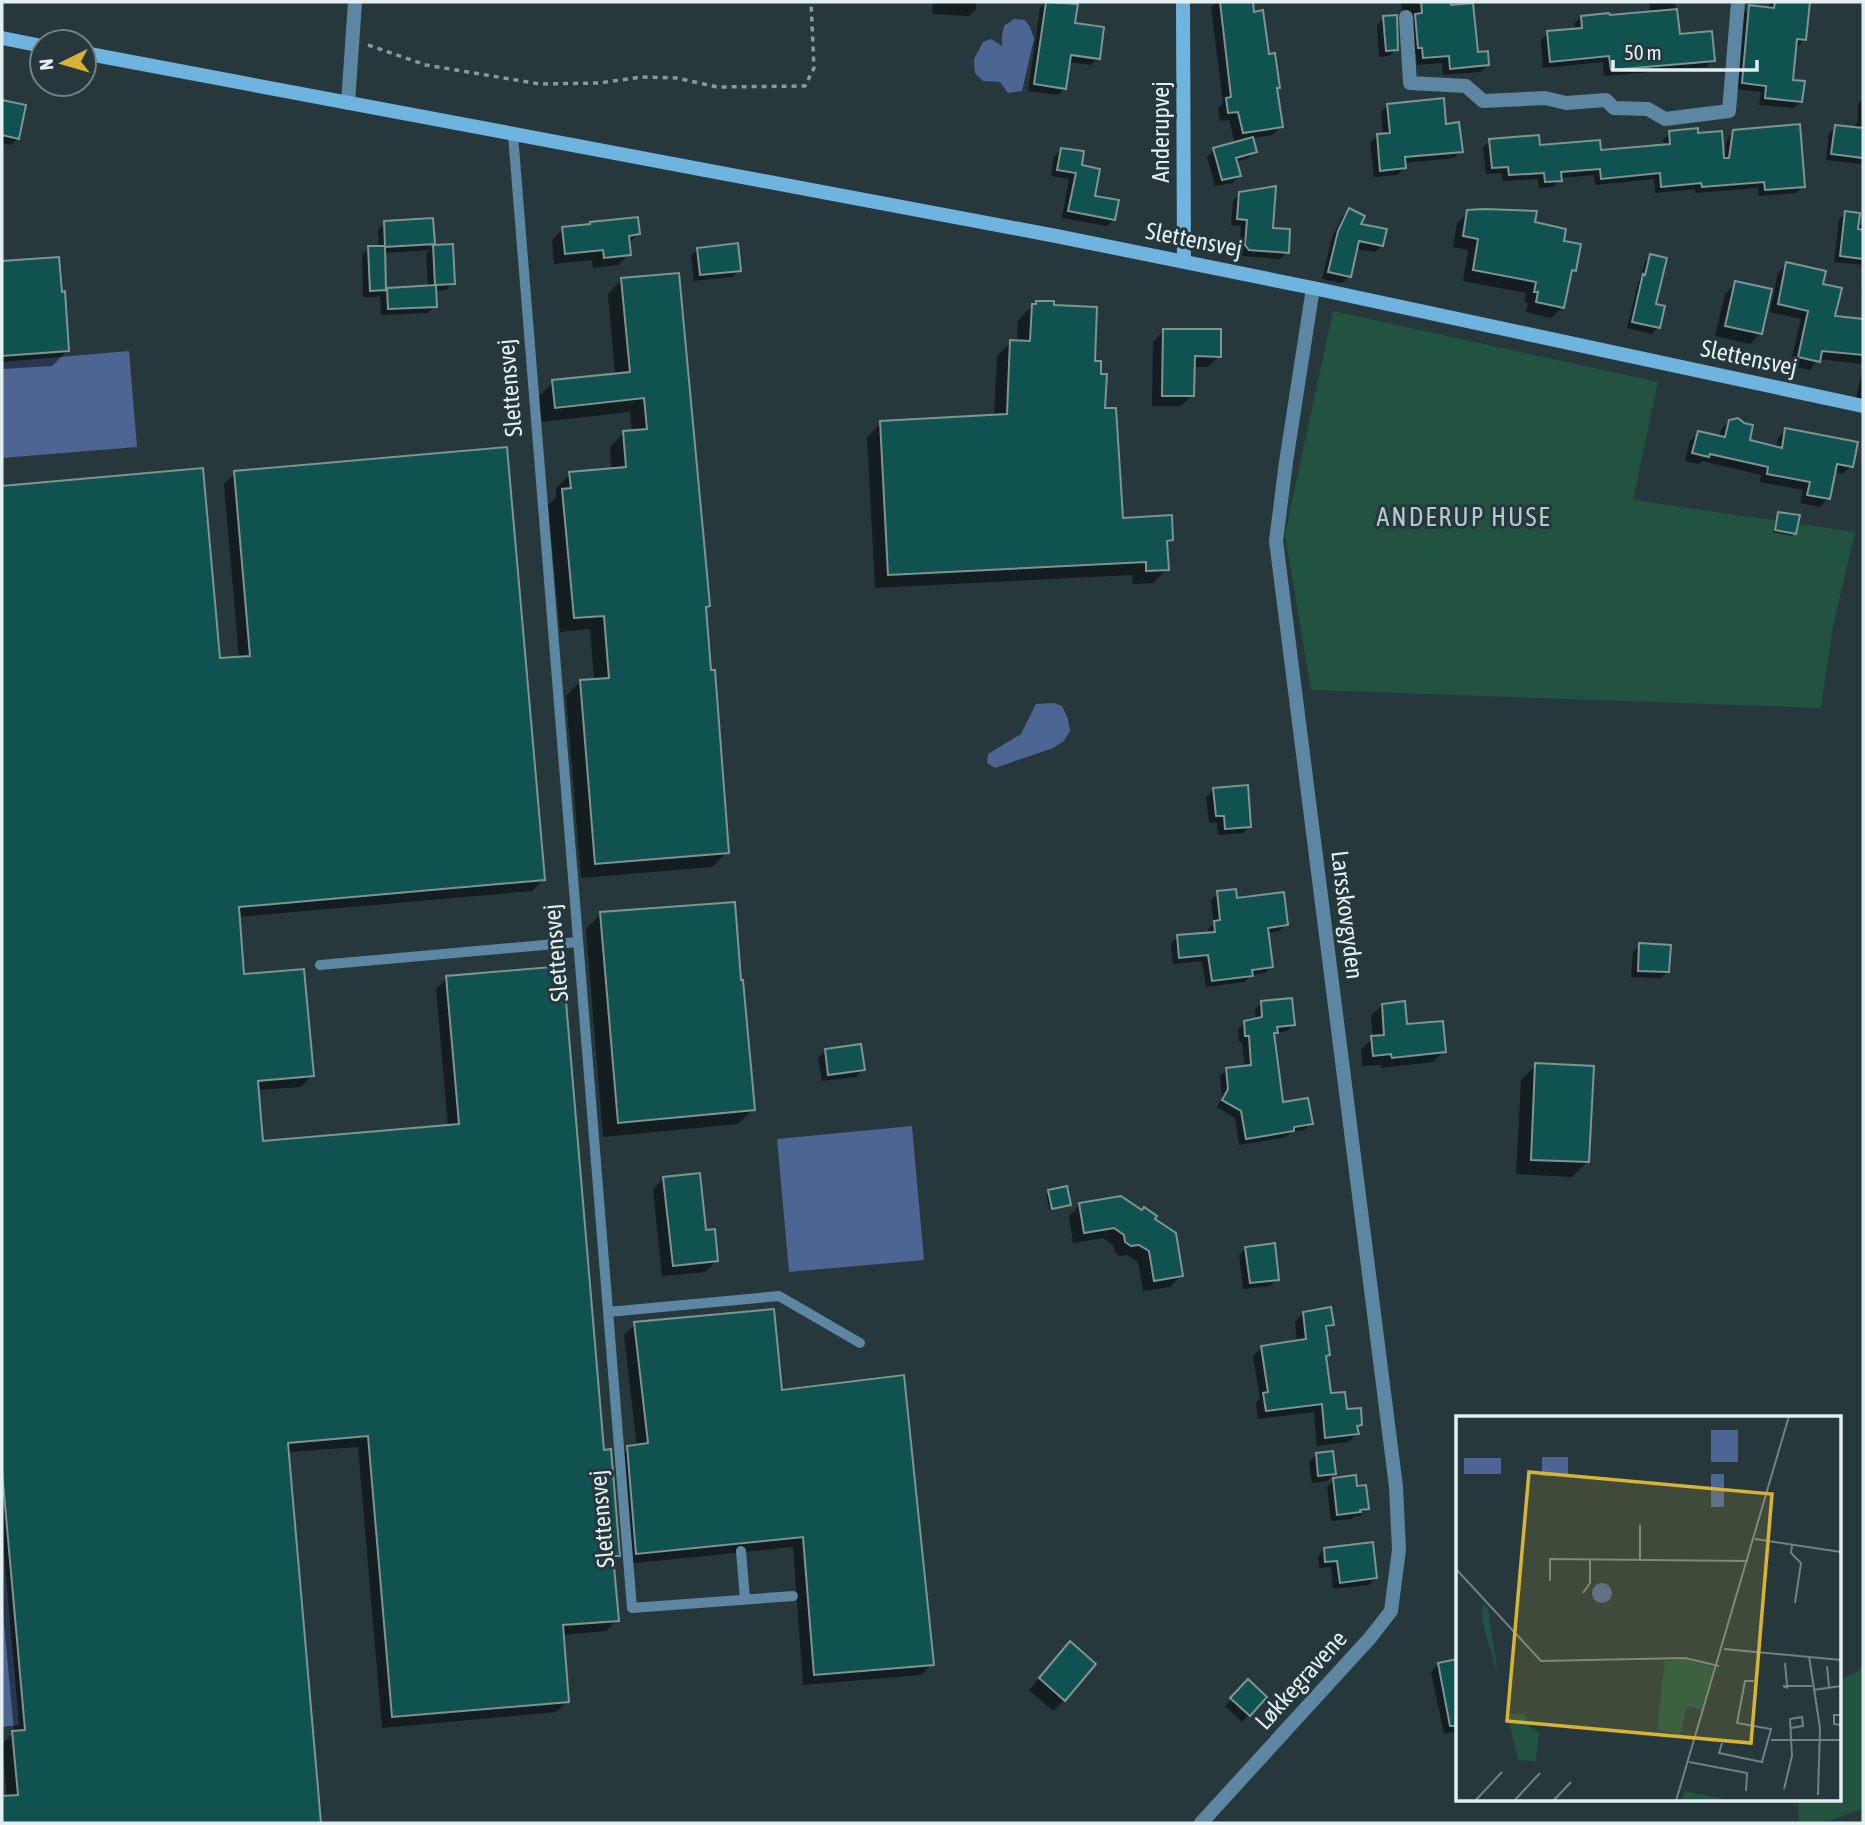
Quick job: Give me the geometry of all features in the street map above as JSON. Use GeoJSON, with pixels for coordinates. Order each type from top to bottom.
{"type":"FeatureCollection","features":[{"type":"Feature","properties":{"kind":"street"},"geometry":{"type":"LineString","coordinates":[[348,103],[355,2]]}},
{"type":"Feature","properties":{"kind":"street","name":"Anderupvej"},"geometry":{"type":"LineString","coordinates":[[1183,2],[1184,261]]}},
{"type":"Feature","properties":{"kind":"street"},"geometry":{"type":"LineString","coordinates":[[1406,18],[1410,83],[1466,86],[1483,101],[1545,98],[1566,103],[1606,100],[1614,108],[1647,109],[1665,119],[1728,110],[1738,2]]}},
{"type":"Feature","properties":{"kind":"street"},"geometry":{"type":"LineString","coordinates":[[2,38],[28,43]]}},
{"type":"Feature","properties":{"kind":"street","name":"Slettensvej"},"geometry":{"type":"LineString","coordinates":[[98,56],[1184,261],[1863,406]]}},
{"type":"Feature","properties":{"kind":"street","name":"Larsskovgyden"},"geometry":{"type":"LineString","coordinates":[[1313,288],[1276,541],[1396,1488],[1399,1550]]}},
{"type":"Feature","properties":{"kind":"street","name":"Løkkegravene"},"geometry":{"type":"LineString","coordinates":[[1201,1823],[1370,1638],[1391,1611],[1399,1550]]}},
{"type":"Feature","properties":{"kind":"lane","name":"Slettensvej"},"geometry":{"type":"LineString","coordinates":[[513,135],[632,1608],[793,1596]]}},
{"type":"Feature","properties":{"kind":"lane"},"geometry":{"type":"LineString","coordinates":[[320,965],[578,943]]}},
{"type":"Feature","properties":{"kind":"lane"},"geometry":{"type":"LineString","coordinates":[[608,1312],[779,1296],[860,1343]]}},
{"type":"Feature","properties":{"kind":"lane"},"geometry":{"type":"LineString","coordinates":[[741,1551],[745,1599]]}},
{"type":"Feature","properties":{"kind":"path"},"geometry":{"type":"LineString","coordinates":[[352,39],[426,65],[540,83],[599,83],[642,77],[677,78],[717,87],[806,86],[814,68],[811,2]]}},
{"type":"Feature","properties":{"kind":"green space"},"geometry":{"type":"Polygon","coordinates":[[[1333,311],[1658,382],[1633,500],[1855,532],[1833,626],[1821,708],[1311,690],[1285,534],[1333,311]]]}},
{"type":"Feature","properties":{"kind":"green space"},"geometry":{"type":"Polygon","coordinates":[[[1863,1668],[1863,1809],[1822,1823],[1799,1823],[1798,1800],[1840,1800],[1840,1681],[1863,1668]]]}},
{"type":"Feature","properties":{"kind":"water"},"geometry":{"type":"Polygon","coordinates":[[[1014,19],[1025,20],[1034,39],[1022,91],[1008,93],[1000,82],[983,81],[975,73],[974,59],[983,42],[991,39],[1002,46],[1004,26],[1014,19]]]}},
{"type":"Feature","properties":{"kind":"water"},"geometry":{"type":"Polygon","coordinates":[[[129,351],[137,447],[2,458],[2,362],[129,351]]]}},
{"type":"Feature","properties":{"kind":"water"},"geometry":{"type":"Polygon","coordinates":[[[1054,703],[1062,706],[1068,719],[1070,731],[1064,741],[1053,748],[995,768],[987,763],[988,754],[1021,734],[1036,704],[1054,703]]]}},
{"type":"Feature","properties":{"kind":"water"},"geometry":{"type":"Polygon","coordinates":[[[912,1126],[924,1260],[789,1272],[777,1139],[912,1126]]]}},
{"type":"Feature","properties":{"kind":"water"},"geometry":{"type":"Polygon","coordinates":[[[2,1530],[19,1725],[2,1727],[2,1530]]]}},
{"type":"Feature","properties":{"kind":"building"},"geometry":{"type":"Polygon","coordinates":[[[1046,2],[1078,4],[1075,23],[1104,27],[1100,59],[1071,55],[1066,89],[1034,84],[1046,2]]]}},
{"type":"Feature","properties":{"kind":"building"},"geometry":{"type":"Polygon","coordinates":[[[1220,2],[1253,2],[1254,12],[1263,10],[1269,54],[1275,53],[1283,127],[1243,133],[1238,112],[1228,113],[1226,98],[1231,97],[1220,2]]]}},
{"type":"Feature","properties":{"kind":"building"},"geometry":{"type":"Polygon","coordinates":[[[1421,2],[1450,2],[1451,5],[1473,3],[1478,52],[1488,51],[1489,65],[1450,69],[1449,56],[1423,58],[1422,48],[1418,48],[1415,14],[1422,13],[1421,2]]]}},
{"type":"Feature","properties":{"kind":"building"},"geometry":{"type":"Polygon","coordinates":[[[1775,2],[1810,2],[1806,40],[1797,39],[1793,80],[1805,81],[1802,102],[1765,98],[1766,86],[1742,83],[1749,5],[1774,8],[1775,2]]]}},
{"type":"Feature","properties":{"kind":"building"},"geometry":{"type":"Polygon","coordinates":[[[1677,9],[1680,34],[1712,31],[1715,61],[1611,70],[1609,56],[1550,62],[1547,31],[1582,28],[1581,16],[1677,9]]]}},
{"type":"Feature","properties":{"kind":"building"},"geometry":{"type":"Polygon","coordinates":[[[1397,15],[1398,50],[1386,51],[1383,16],[1397,15]]]}},
{"type":"Feature","properties":{"kind":"building"},"geometry":{"type":"Polygon","coordinates":[[[1444,98],[1446,124],[1459,122],[1463,152],[1405,157],[1406,168],[1380,171],[1377,134],[1390,133],[1387,104],[1444,98]]]}},
{"type":"Feature","properties":{"kind":"building"},"geometry":{"type":"Polygon","coordinates":[[[2,100],[26,105],[19,139],[2,135],[2,100]]]}},
{"type":"Feature","properties":{"kind":"building"},"geometry":{"type":"Polygon","coordinates":[[[1800,124],[1805,187],[1765,190],[1764,182],[1661,187],[1660,173],[1601,179],[1600,169],[1561,172],[1562,181],[1545,182],[1544,173],[1509,175],[1508,167],[1492,168],[1489,139],[1539,135],[1540,145],[1600,140],[1601,150],[1670,144],[1669,131],[1698,128],[1698,133],[1722,131],[1724,158],[1729,158],[1733,130],[1800,124]]]}},
{"type":"Feature","properties":{"kind":"building"},"geometry":{"type":"Polygon","coordinates":[[[1835,125],[1863,128],[1863,158],[1831,154],[1835,125]]]}},
{"type":"Feature","properties":{"kind":"building"},"geometry":{"type":"Polygon","coordinates":[[[1253,137],[1257,152],[1236,158],[1241,176],[1222,180],[1213,148],[1253,137]]]}},
{"type":"Feature","properties":{"kind":"building"},"geometry":{"type":"Polygon","coordinates":[[[1061,148],[1084,151],[1082,165],[1100,169],[1095,196],[1119,200],[1115,220],[1068,211],[1076,173],[1057,170],[1061,148]]]}},
{"type":"Feature","properties":{"kind":"building"},"geometry":{"type":"Polygon","coordinates":[[[1276,186],[1273,228],[1290,229],[1289,253],[1249,250],[1245,245],[1247,220],[1237,219],[1239,192],[1276,186]]]}},
{"type":"Feature","properties":{"kind":"building"},"geometry":{"type":"Polygon","coordinates":[[[1349,208],[1365,216],[1361,224],[1387,229],[1383,246],[1359,241],[1351,277],[1328,272],[1338,231],[1349,208]]]}},
{"type":"Feature","properties":{"kind":"building"},"geometry":{"type":"Polygon","coordinates":[[[1467,210],[1537,211],[1535,222],[1566,229],[1564,241],[1581,244],[1564,308],[1536,302],[1536,282],[1473,270],[1478,239],[1463,236],[1467,210]]]}},
{"type":"Feature","properties":{"kind":"building"},"geometry":{"type":"Polygon","coordinates":[[[1845,211],[1860,213],[1858,229],[1863,230],[1863,259],[1840,256],[1845,211]]]}},
{"type":"Feature","properties":{"kind":"building"},"geometry":{"type":"Polygon","coordinates":[[[638,217],[640,234],[629,236],[631,255],[604,258],[603,250],[565,254],[562,227],[638,217]]]}},
{"type":"Feature","properties":{"kind":"building"},"geometry":{"type":"Polygon","coordinates":[[[433,218],[435,244],[385,247],[384,221],[433,218]]]}},
{"type":"Feature","properties":{"kind":"building"},"geometry":{"type":"Polygon","coordinates":[[[738,243],[741,271],[700,275],[697,248],[738,243]]]}},
{"type":"Feature","properties":{"kind":"building"},"geometry":{"type":"Polygon","coordinates":[[[453,244],[455,284],[435,285],[433,245],[453,244]]]}},
{"type":"Feature","properties":{"kind":"building"},"geometry":{"type":"Polygon","coordinates":[[[368,246],[385,246],[386,290],[370,291],[368,246]]]}},
{"type":"Feature","properties":{"kind":"building"},"geometry":{"type":"Polygon","coordinates":[[[1650,254],[1667,258],[1656,304],[1665,306],[1660,328],[1632,322],[1650,254]]]}},
{"type":"Feature","properties":{"kind":"building"},"geometry":{"type":"Polygon","coordinates":[[[59,257],[62,292],[65,291],[69,351],[2,356],[2,261],[59,257]]]}},
{"type":"Feature","properties":{"kind":"building"},"geometry":{"type":"Polygon","coordinates":[[[1786,262],[1826,271],[1823,284],[1842,288],[1835,316],[1863,319],[1863,355],[1822,351],[1820,362],[1798,357],[1808,311],[1778,304],[1786,262]]]}},
{"type":"Feature","properties":{"kind":"building"},"geometry":{"type":"Polygon","coordinates":[[[679,273],[710,606],[706,607],[711,670],[715,670],[729,853],[595,864],[580,680],[609,678],[604,616],[574,618],[562,489],[571,488],[569,472],[626,467],[623,431],[647,429],[644,398],[555,408],[552,380],[630,372],[621,278],[679,273]]]}},
{"type":"Feature","properties":{"kind":"building"},"geometry":{"type":"Polygon","coordinates":[[[1735,281],[1772,289],[1762,334],[1725,326],[1735,281]]]}},
{"type":"Feature","properties":{"kind":"building"},"geometry":{"type":"Polygon","coordinates":[[[436,285],[437,307],[388,309],[387,288],[436,285]]]}},
{"type":"Feature","properties":{"kind":"building"},"geometry":{"type":"Polygon","coordinates":[[[1036,301],[1054,301],[1054,305],[1097,307],[1095,361],[1101,361],[1101,374],[1107,374],[1105,408],[1116,408],[1123,518],[1172,515],[1173,540],[1167,541],[1169,570],[1146,571],[1146,562],[888,575],[880,421],[1007,414],[1010,340],[1030,341],[1032,304],[1036,304],[1036,301]]]}},
{"type":"Feature","properties":{"kind":"building"},"geometry":{"type":"Polygon","coordinates":[[[1163,329],[1221,329],[1221,357],[1195,356],[1194,396],[1162,396],[1163,329]]]}},
{"type":"Feature","properties":{"kind":"building"},"geometry":{"type":"Polygon","coordinates":[[[1738,418],[1753,425],[1750,440],[1782,448],[1785,428],[1858,442],[1853,467],[1837,464],[1830,499],[1807,495],[1810,482],[1767,474],[1768,467],[1710,454],[1709,457],[1692,453],[1698,431],[1725,437],[1729,420],[1738,418]]]}},
{"type":"Feature","properties":{"kind":"building"},"geometry":{"type":"Polygon","coordinates":[[[507,447],[545,880],[239,907],[244,974],[304,969],[314,1076],[258,1081],[263,1141],[459,1124],[446,976],[563,966],[604,1450],[611,1449],[620,1556],[613,1556],[619,1621],[563,1625],[569,1702],[392,1717],[368,1436],[288,1443],[321,1823],[2,1823],[2,1796],[18,1795],[12,1731],[25,1730],[2,1471],[2,486],[203,468],[220,658],[250,656],[234,471],[507,447]]]}},
{"type":"Feature","properties":{"kind":"building"},"geometry":{"type":"Polygon","coordinates":[[[1778,512],[1800,515],[1796,534],[1775,530],[1778,512]]]}},
{"type":"Feature","properties":{"kind":"building"},"geometry":{"type":"Polygon","coordinates":[[[1248,785],[1251,827],[1225,829],[1224,816],[1216,816],[1213,788],[1248,785]]]}},
{"type":"Feature","properties":{"kind":"building"},"geometry":{"type":"Polygon","coordinates":[[[1236,889],[1237,898],[1284,892],[1288,925],[1268,928],[1273,967],[1252,970],[1253,976],[1212,981],[1208,955],[1179,958],[1177,935],[1215,932],[1214,921],[1220,920],[1217,891],[1236,889]]]}},
{"type":"Feature","properties":{"kind":"building"},"geometry":{"type":"Polygon","coordinates":[[[735,902],[755,1110],[618,1123],[600,912],[735,902]]]}},
{"type":"Feature","properties":{"kind":"building"},"geometry":{"type":"Polygon","coordinates":[[[1639,943],[1671,945],[1669,972],[1638,971],[1639,943]]]}},
{"type":"Feature","properties":{"kind":"building"},"geometry":{"type":"Polygon","coordinates":[[[1292,998],[1295,1025],[1277,1027],[1278,1033],[1274,1033],[1283,1102],[1308,1098],[1313,1124],[1294,1127],[1294,1131],[1246,1139],[1241,1111],[1222,1100],[1228,1089],[1226,1068],[1251,1065],[1249,1036],[1245,1036],[1244,1021],[1262,1017],[1261,1001],[1292,998]]]}},
{"type":"Feature","properties":{"kind":"building"},"geometry":{"type":"Polygon","coordinates":[[[1405,1001],[1407,1024],[1443,1021],[1446,1052],[1392,1058],[1391,1054],[1373,1056],[1371,1036],[1384,1035],[1382,1004],[1405,1001]]]}},
{"type":"Feature","properties":{"kind":"building"},"geometry":{"type":"Polygon","coordinates":[[[861,1044],[865,1070],[828,1075],[825,1049],[861,1044]]]}},
{"type":"Feature","properties":{"kind":"building"},"geometry":{"type":"Polygon","coordinates":[[[1535,1063],[1594,1066],[1589,1162],[1531,1160],[1535,1063]]]}},
{"type":"Feature","properties":{"kind":"building"},"geometry":{"type":"Polygon","coordinates":[[[700,1173],[706,1230],[715,1229],[718,1261],[673,1266],[663,1177],[700,1173]]]}},
{"type":"Feature","properties":{"kind":"building"},"geometry":{"type":"Polygon","coordinates":[[[1067,1186],[1071,1205],[1052,1209],[1048,1190],[1067,1186]]]}},
{"type":"Feature","properties":{"kind":"building"},"geometry":{"type":"Polygon","coordinates":[[[1121,1196],[1142,1210],[1144,1207],[1157,1216],[1155,1219],[1176,1233],[1183,1276],[1154,1281],[1149,1251],[1139,1245],[1131,1246],[1125,1242],[1124,1235],[1114,1228],[1084,1233],[1079,1203],[1121,1196]]]}},
{"type":"Feature","properties":{"kind":"building"},"geometry":{"type":"Polygon","coordinates":[[[1275,1243],[1279,1280],[1250,1283],[1245,1247],[1275,1243]]]}},
{"type":"Feature","properties":{"kind":"building"},"geometry":{"type":"Polygon","coordinates":[[[1331,1307],[1334,1325],[1326,1326],[1330,1355],[1326,1356],[1331,1393],[1345,1392],[1347,1409],[1361,1408],[1362,1425],[1357,1426],[1359,1434],[1325,1438],[1322,1404],[1266,1411],[1263,1393],[1268,1392],[1261,1346],[1306,1339],[1303,1312],[1331,1307]]]}},
{"type":"Feature","properties":{"kind":"building"},"geometry":{"type":"Polygon","coordinates":[[[774,1309],[782,1390],[904,1375],[934,1665],[814,1675],[803,1537],[636,1554],[627,1446],[648,1443],[634,1322],[774,1309]]]}},
{"type":"Feature","properties":{"kind":"building"},"geometry":{"type":"Polygon","coordinates":[[[1333,1451],[1336,1474],[1318,1476],[1316,1453],[1333,1451]]]}},
{"type":"Feature","properties":{"kind":"building"},"geometry":{"type":"Polygon","coordinates":[[[1356,1475],[1357,1486],[1366,1485],[1369,1509],[1337,1515],[1333,1478],[1356,1475]]]}},
{"type":"Feature","properties":{"kind":"building"},"geometry":{"type":"Polygon","coordinates":[[[1373,1542],[1377,1578],[1340,1583],[1337,1561],[1325,1562],[1324,1548],[1373,1542]]]}},
{"type":"Feature","properties":{"kind":"building"},"geometry":{"type":"Polygon","coordinates":[[[1070,1641],[1096,1664],[1065,1701],[1039,1678],[1070,1641]]]}},
{"type":"Feature","properties":{"kind":"building"},"geometry":{"type":"Polygon","coordinates":[[[1456,1659],[1456,1726],[1450,1726],[1438,1663],[1456,1659]]]}},
{"type":"Feature","properties":{"kind":"building"},"geometry":{"type":"Polygon","coordinates":[[[1248,1679],[1267,1697],[1250,1716],[1230,1698],[1248,1679]]]}},
{"type":"Feature","properties":{"kind":"district","name":"ANDERUP HUSE"},"geometry":{"type":"Point","coordinates":[1464,517]}}]}
